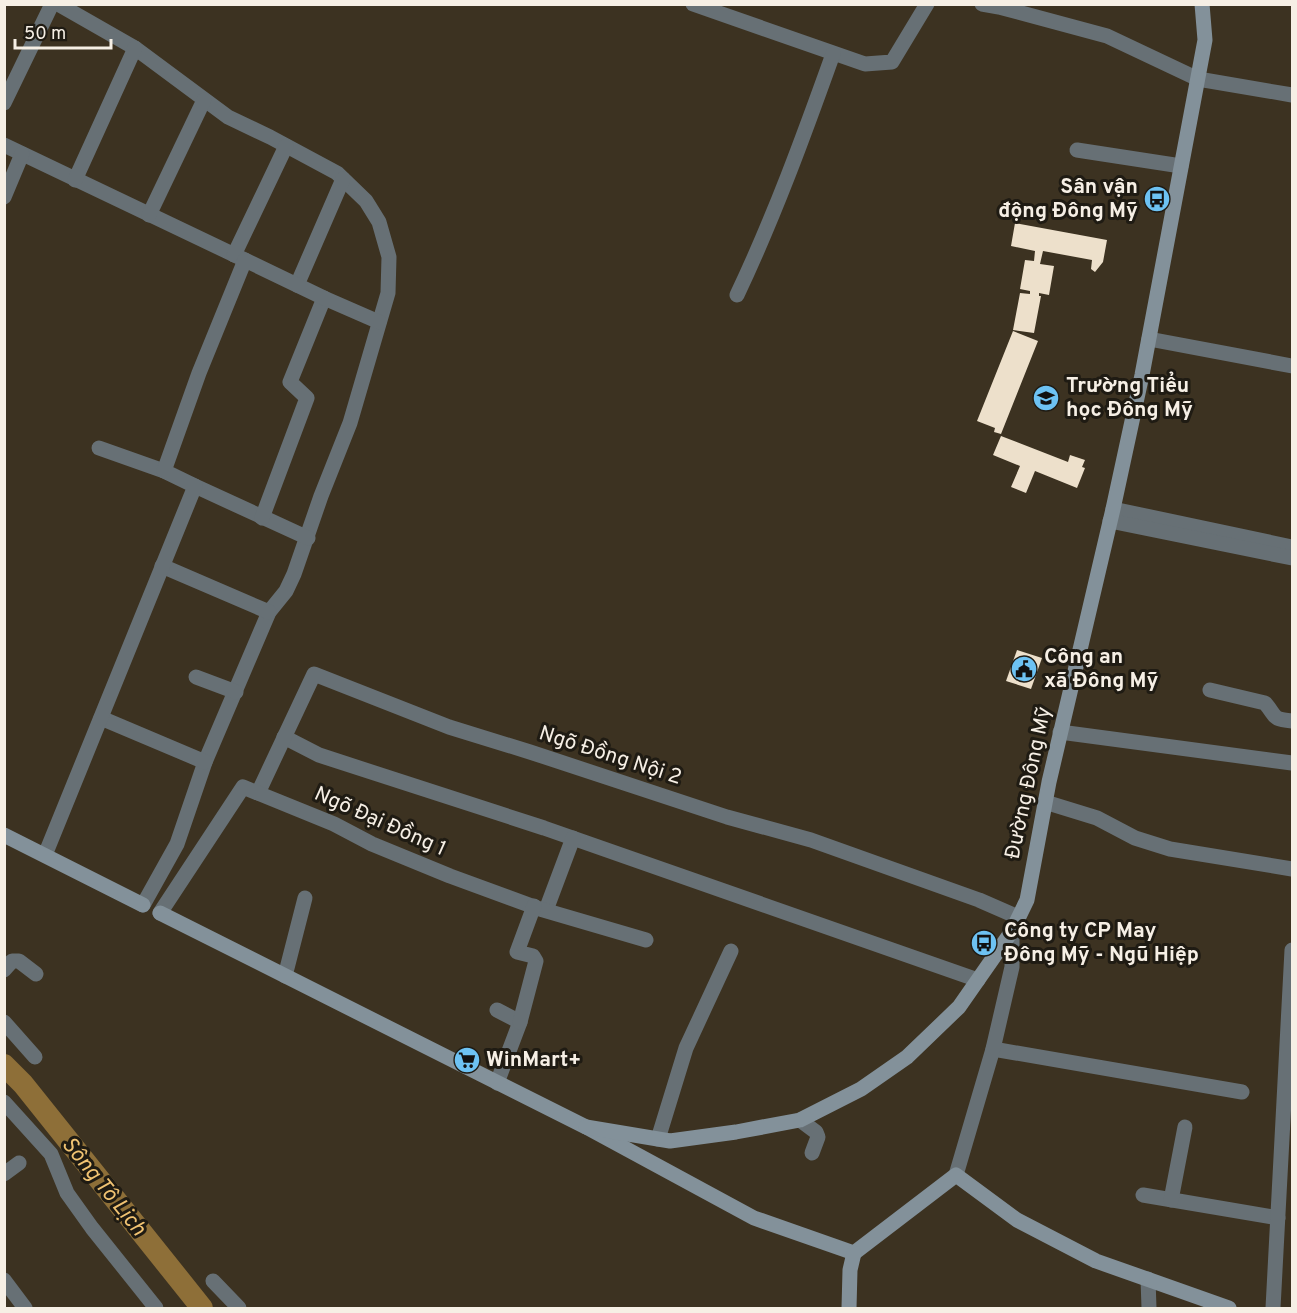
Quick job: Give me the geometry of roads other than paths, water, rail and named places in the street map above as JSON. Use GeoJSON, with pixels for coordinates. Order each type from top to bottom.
{"type":"FeatureCollection","features":[{"type":"Feature","properties":{"kind":"street"},"geometry":{"type":"LineString","coordinates":[[4,103],[51,4]]}},
{"type":"Feature","properties":{"kind":"street"},"geometry":{"type":"LineString","coordinates":[[4,835],[143,905],[177,844],[205,762],[269,612],[286,591],[308,538],[321,496],[350,423],[388,293],[390,268],[386,242],[379,222],[366,201],[337,173],[235,121],[135,48],[58,4]]}},
{"type":"Feature","properties":{"kind":"street"},"geometry":{"type":"LineString","coordinates":[[693,4],[711,7],[865,64],[892,62],[927,4]]}},
{"type":"Feature","properties":{"kind":"street"},"geometry":{"type":"LineString","coordinates":[[982,4],[1107,36],[1198,79],[1293,95]]}},
{"type":"Feature","properties":{"kind":"street","name":"Đường Đông Mỹ"},"geometry":{"type":"LineString","coordinates":[[585,1127],[670,1141],[800,1120],[861,1089],[907,1057],[959,1007],[1015,924],[1027,900],[1060,732],[1112,515],[1149,339],[1205,40],[1202,4]]}},
{"type":"Feature","properties":{"kind":"street"},"geometry":{"type":"LineString","coordinates":[[75,180],[135,48]]}},
{"type":"Feature","properties":{"kind":"street"},"geometry":{"type":"LineString","coordinates":[[737,295],[779,198],[834,54]]}},
{"type":"Feature","properties":{"kind":"street"},"geometry":{"type":"LineString","coordinates":[[149,215],[204,100]]}},
{"type":"Feature","properties":{"kind":"street"},"geometry":{"type":"LineString","coordinates":[[4,145],[239,258],[379,322]]}},
{"type":"Feature","properties":{"kind":"street"},"geometry":{"type":"LineString","coordinates":[[164,471],[239,258],[285,146]]}},
{"type":"Feature","properties":{"kind":"street"},"geometry":{"type":"LineString","coordinates":[[1077,150],[1181,166]]}},
{"type":"Feature","properties":{"kind":"street"},"geometry":{"type":"LineString","coordinates":[[4,197],[22,154]]}},
{"type":"Feature","properties":{"kind":"street"},"geometry":{"type":"LineString","coordinates":[[297,285],[343,179]]}},
{"type":"Feature","properties":{"kind":"street"},"geometry":{"type":"LineString","coordinates":[[262,518],[307,398],[290,382],[324,298]]}},
{"type":"Feature","properties":{"kind":"street"},"geometry":{"type":"LineString","coordinates":[[1149,339],[1293,366]]}},
{"type":"Feature","properties":{"kind":"street"},"geometry":{"type":"LineString","coordinates":[[99,448],[164,471],[308,538]]}},
{"type":"Feature","properties":{"kind":"street"},"geometry":{"type":"LineString","coordinates":[[45,855],[195,486]]}},
{"type":"Feature","properties":{"kind":"street"},"geometry":{"type":"LineString","coordinates":[[1112,515],[1293,547]]}},
{"type":"Feature","properties":{"kind":"street"},"geometry":{"type":"LineString","coordinates":[[1112,515],[1293,558]]}},
{"type":"Feature","properties":{"kind":"street"},"geometry":{"type":"LineString","coordinates":[[162,566],[269,612]]}},
{"type":"Feature","properties":{"kind":"street","name":"Ngõ Đồng Nội 2"},"geometry":{"type":"LineString","coordinates":[[258,793],[314,674],[449,727],[727,817],[811,840],[979,900],[1015,924]]}},
{"type":"Feature","properties":{"kind":"street"},"geometry":{"type":"LineString","coordinates":[[196,677],[236,692]]}},
{"type":"Feature","properties":{"kind":"street"},"geometry":{"type":"LineString","coordinates":[[1210,690],[1265,703],[1274,716],[1281,720],[1293,721]]}},
{"type":"Feature","properties":{"kind":"street"},"geometry":{"type":"LineString","coordinates":[[101,718],[205,762]]}},
{"type":"Feature","properties":{"kind":"street"},"geometry":{"type":"LineString","coordinates":[[1060,732],[1293,763]]}},
{"type":"Feature","properties":{"kind":"street"},"geometry":{"type":"LineString","coordinates":[[284,737],[319,755],[573,838],[978,980]]}},
{"type":"Feature","properties":{"kind":"street"},"geometry":{"type":"LineString","coordinates":[[258,793],[243,787],[160,913],[585,1127],[754,1218],[854,1253]]}},
{"type":"Feature","properties":{"kind":"street","name":"Ngõ Đại Đồng 1"},"geometry":{"type":"LineString","coordinates":[[258,793],[334,824],[394,853],[540,908],[646,940]]}},
{"type":"Feature","properties":{"kind":"street"},"geometry":{"type":"LineString","coordinates":[[1045,802],[1097,818],[1135,838],[1161,847],[1293,869]]}},
{"type":"Feature","properties":{"kind":"street"},"geometry":{"type":"LineString","coordinates":[[497,1083],[520,1022],[536,961],[532,956],[518,952],[573,838]]}},
{"type":"Feature","properties":{"kind":"street"},"geometry":{"type":"LineString","coordinates":[[285,976],[305,898]]}},
{"type":"Feature","properties":{"kind":"street"},"geometry":{"type":"LineString","coordinates":[[849,1308],[854,1253],[956,1175],[993,1049],[1012,967],[1015,924]]}},
{"type":"Feature","properties":{"kind":"street"},"geometry":{"type":"LineString","coordinates":[[1273,1308],[1293,950]]}},
{"type":"Feature","properties":{"kind":"street"},"geometry":{"type":"LineString","coordinates":[[658,1139],[686,1048],[731,951]]}},
{"type":"Feature","properties":{"kind":"street"},"geometry":{"type":"LineString","coordinates":[[4,970],[12,961],[19,961],[36,974]]}},
{"type":"Feature","properties":{"kind":"street"},"geometry":{"type":"LineString","coordinates":[[497,1010],[520,1022]]}},
{"type":"Feature","properties":{"kind":"street"},"geometry":{"type":"LineString","coordinates":[[4,1022],[35,1057]]}},
{"type":"Feature","properties":{"kind":"street"},"geometry":{"type":"LineString","coordinates":[[993,1049],[1242,1092]]}},
{"type":"Feature","properties":{"kind":"street"},"geometry":{"type":"LineString","coordinates":[[4,1102],[51,1154],[67,1193],[156,1308]]}},
{"type":"Feature","properties":{"kind":"street"},"geometry":{"type":"LineString","coordinates":[[800,1120],[816,1132],[818,1137],[812,1153]]}},
{"type":"Feature","properties":{"kind":"street"},"geometry":{"type":"LineString","coordinates":[[1171,1200],[1185,1127]]}},
{"type":"Feature","properties":{"kind":"street"},"geometry":{"type":"LineString","coordinates":[[4,1174],[19,1163]]}},
{"type":"Feature","properties":{"kind":"street"},"geometry":{"type":"LineString","coordinates":[[956,1175],[1017,1220],[1096,1261],[1229,1308]]}},
{"type":"Feature","properties":{"kind":"street"},"geometry":{"type":"LineString","coordinates":[[1143,1196],[1278,1218]]}},
{"type":"Feature","properties":{"kind":"street"},"geometry":{"type":"LineString","coordinates":[[1148,1279],[1149,1308]]}},
{"type":"Feature","properties":{"kind":"street"},"geometry":{"type":"LineString","coordinates":[[4,1280],[25,1308]]}},
{"type":"Feature","properties":{"kind":"street"},"geometry":{"type":"LineString","coordinates":[[213,1281],[239,1308]]}},
{"type":"Feature","properties":{"kind":"waterway","name":"Sông Tô Lịch"},"geometry":{"type":"LineString","coordinates":[[4,1065],[23,1084],[202,1308]]}},
{"type":"Feature","properties":{"kind":"place","name":"Sân vận động Đông Mỹ"},"geometry":{"type":"Point","coordinates":[1157,199]}},
{"type":"Feature","properties":{"kind":"place","name":"Trường Tiểu học Đông Mỹ"},"geometry":{"type":"Point","coordinates":[1046,398]}},
{"type":"Feature","properties":{"kind":"place","name":"Công an xã Đông Mỹ"},"geometry":{"type":"Point","coordinates":[1024,669]}},
{"type":"Feature","properties":{"kind":"place","name":"Công ty CP May Đông Mỹ - Ngũ Hiệp"},"geometry":{"type":"Point","coordinates":[984,943]}},
{"type":"Feature","properties":{"kind":"place","name":"WinMart+"},"geometry":{"type":"Point","coordinates":[467,1060]}}]}
